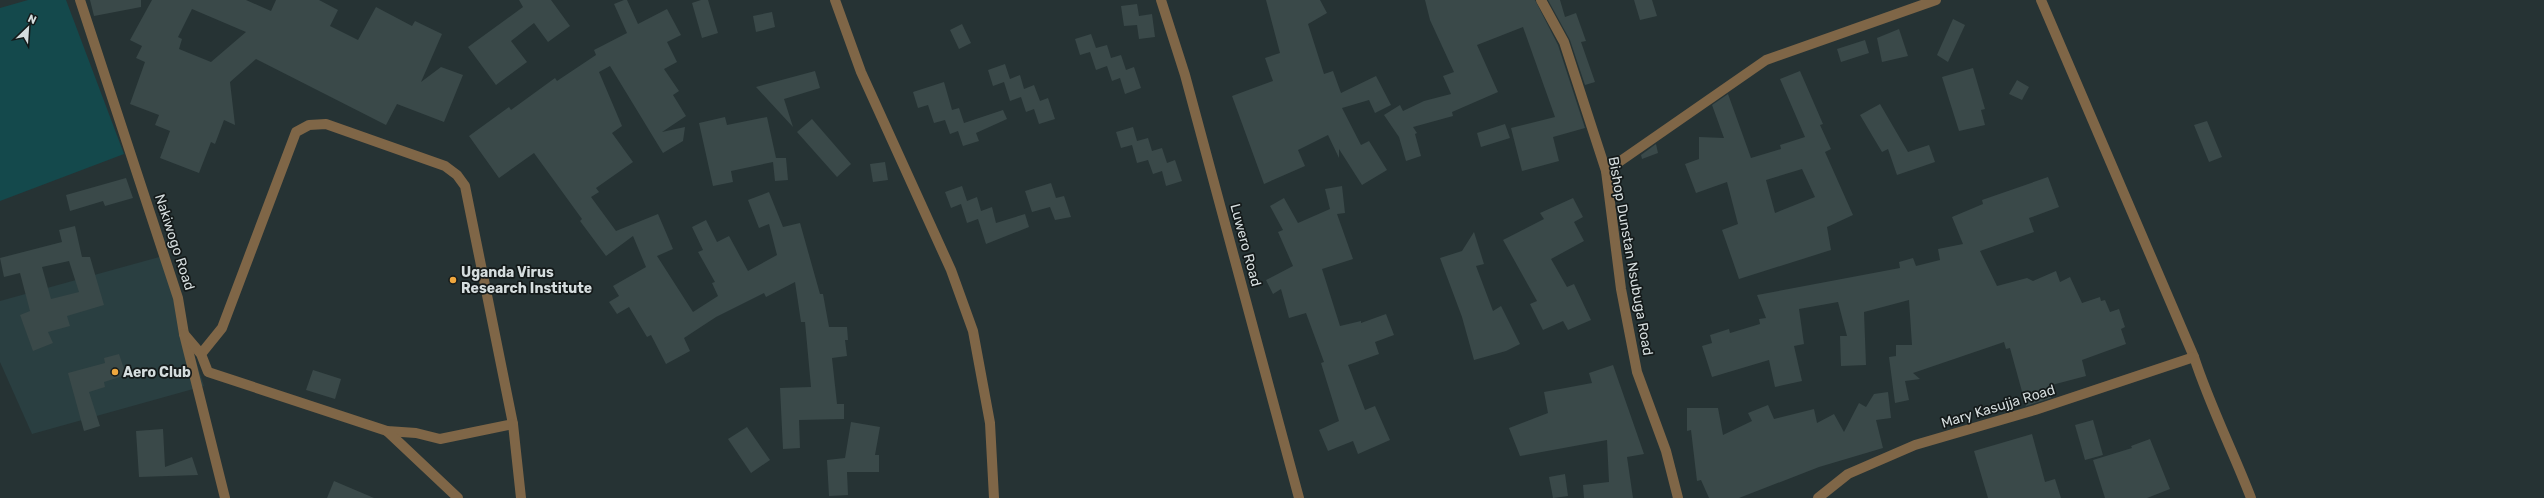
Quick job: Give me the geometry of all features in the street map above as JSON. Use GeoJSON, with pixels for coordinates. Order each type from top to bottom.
{"type":"FeatureCollection","features":[{"type":"Feature","properties":{"kind":"street","name":"Nakiwogo Road"},"geometry":{"type":"LineString","coordinates":[[80,0],[178,298],[184,334],[225,498]]}},
{"type":"Feature","properties":{"kind":"street"},"geometry":{"type":"LineString","coordinates":[[835,0],[861,72],[951,270],[973,331],[990,423],[994,498]]}},
{"type":"Feature","properties":{"kind":"street","name":"Luwero Road"},"geometry":{"type":"LineString","coordinates":[[1160,0],[1186,74],[1299,498]]}},
{"type":"Feature","properties":{"kind":"street","name":"Bishop Dunstan Nsubuga Road"},"geometry":{"type":"LineString","coordinates":[[1542,0],[1564,42],[1606,171],[1621,289],[1637,372],[1666,451],[1678,498]]}},
{"type":"Feature","properties":{"kind":"street"},"geometry":{"type":"LineString","coordinates":[[1606,171],[1766,60],[1936,0]]}},
{"type":"Feature","properties":{"kind":"street"},"geometry":{"type":"LineString","coordinates":[[2041,0],[2194,357],[2212,409],[2231,447],[2251,498]]}},
{"type":"Feature","properties":{"kind":"street"},"geometry":{"type":"LineString","coordinates":[[201,354],[222,328],[296,132],[309,125],[326,124],[445,166],[457,175],[465,186],[513,424],[522,498]]}},
{"type":"Feature","properties":{"kind":"street"},"geometry":{"type":"LineString","coordinates":[[184,334],[201,354],[208,372],[387,431],[416,433],[440,439],[513,424]]}},
{"type":"Feature","properties":{"kind":"street","name":"Mary Kasujja Road"},"geometry":{"type":"LineString","coordinates":[[1818,498],[1848,474],[1915,445],[2035,410],[2194,357]]}},
{"type":"Feature","properties":{"kind":"street"},"geometry":{"type":"LineString","coordinates":[[387,431],[458,498]]}},
{"type":"Feature","properties":{"kind":"shaded area"},"geometry":{"type":"Polygon","coordinates":[[[28,0],[66,0],[124,154],[0,201],[0,8],[28,0]]]}},
{"type":"Feature","properties":{"kind":"shaded area"},"geometry":{"type":"Polygon","coordinates":[[[163,256],[204,386],[32,434],[0,362],[0,301],[163,256]]]}},
{"type":"Feature","properties":{"kind":"building"},"geometry":{"type":"Polygon","coordinates":[[[90,0],[141,0],[141,7],[94,16],[90,0]]]}},
{"type":"Feature","properties":{"kind":"building"},"geometry":{"type":"Polygon","coordinates":[[[152,0],[246,0],[271,11],[276,0],[319,0],[338,10],[330,26],[358,40],[376,7],[412,26],[415,21],[442,34],[421,82],[441,67],[463,75],[444,122],[397,104],[386,125],[256,59],[230,82],[235,125],[224,120],[215,144],[211,142],[199,173],[160,158],[170,131],[155,125],[159,115],[130,104],[145,62],[136,58],[142,46],[130,40],[152,0]],[[192,9],[178,37],[182,39],[179,49],[211,62],[246,32],[192,9]]]}},
{"type":"Feature","properties":{"kind":"building"},"geometry":{"type":"Polygon","coordinates":[[[519,0],[551,0],[570,26],[548,42],[534,23],[511,41],[527,62],[496,85],[468,47],[523,7],[519,0]]]}},
{"type":"Feature","properties":{"kind":"building"},"geometry":{"type":"Polygon","coordinates":[[[627,0],[638,24],[667,9],[681,35],[667,42],[677,62],[664,69],[679,91],[673,95],[686,116],[662,132],[685,127],[683,141],[663,153],[610,66],[599,72],[622,126],[612,133],[633,162],[596,188],[599,192],[591,197],[616,231],[658,214],[673,249],[657,256],[693,312],[718,296],[712,283],[715,282],[698,252],[703,250],[692,227],[706,220],[717,242],[729,236],[748,271],[777,255],[769,224],[759,228],[748,200],[769,192],[783,227],[800,223],[820,294],[823,294],[829,327],[847,327],[848,340],[845,340],[847,356],[832,358],[837,404],[844,404],[844,419],[799,420],[800,448],[783,449],[780,388],[811,387],[805,322],[801,322],[795,282],[766,297],[764,293],[716,317],[684,338],[690,351],[666,364],[651,335],[647,337],[629,307],[617,314],[609,302],[619,296],[613,286],[646,267],[633,236],[606,256],[580,221],[582,219],[534,153],[499,178],[469,136],[509,107],[511,110],[555,78],[557,81],[596,55],[594,50],[627,33],[614,4],[627,0]]]}},
{"type":"Feature","properties":{"kind":"building"},"geometry":{"type":"Polygon","coordinates":[[[701,0],[708,0],[718,33],[702,38],[692,3],[701,0]]]}},
{"type":"Feature","properties":{"kind":"building"},"geometry":{"type":"Polygon","coordinates":[[[1266,0],[1320,0],[1327,13],[1308,24],[1324,74],[1333,71],[1341,93],[1376,76],[1391,105],[1375,113],[1369,100],[1342,108],[1361,145],[1369,141],[1387,170],[1362,185],[1339,149],[1339,158],[1328,135],[1298,150],[1305,166],[1264,184],[1232,96],[1273,81],[1265,58],[1280,53],[1266,0]]]}},
{"type":"Feature","properties":{"kind":"building"},"geometry":{"type":"Polygon","coordinates":[[[1425,0],[1535,0],[1558,45],[1585,128],[1553,137],[1559,161],[1522,171],[1511,128],[1555,117],[1523,27],[1477,45],[1498,92],[1452,112],[1453,116],[1413,127],[1417,133],[1415,134],[1421,156],[1406,161],[1399,137],[1384,115],[1400,105],[1403,111],[1424,101],[1451,94],[1443,76],[1454,72],[1430,20],[1425,0]]]}},
{"type":"Feature","properties":{"kind":"building"},"geometry":{"type":"Polygon","coordinates":[[[1548,0],[1560,0],[1565,17],[1576,13],[1586,41],[1581,42],[1595,82],[1585,85],[1570,40],[1548,0]]]}},
{"type":"Feature","properties":{"kind":"building"},"geometry":{"type":"Polygon","coordinates":[[[1634,0],[1652,0],[1657,16],[1640,20],[1634,0]]]}},
{"type":"Feature","properties":{"kind":"building"},"geometry":{"type":"Polygon","coordinates":[[[1137,4],[1139,16],[1152,14],[1155,37],[1139,39],[1137,25],[1124,26],[1121,6],[1137,4]]]}},
{"type":"Feature","properties":{"kind":"building"},"geometry":{"type":"Polygon","coordinates":[[[772,12],[775,27],[756,32],[753,16],[772,12]]]}},
{"type":"Feature","properties":{"kind":"building"},"geometry":{"type":"Polygon","coordinates":[[[1953,19],[1965,25],[1948,62],[1937,55],[1953,19]]]}},
{"type":"Feature","properties":{"kind":"building"},"geometry":{"type":"Polygon","coordinates":[[[962,24],[971,43],[959,49],[950,30],[962,24]]]}},
{"type":"Feature","properties":{"kind":"building"},"geometry":{"type":"Polygon","coordinates":[[[1899,29],[1908,56],[1882,62],[1877,38],[1899,29]]]}},
{"type":"Feature","properties":{"kind":"building"},"geometry":{"type":"Polygon","coordinates":[[[1091,34],[1096,48],[1107,45],[1111,58],[1121,55],[1126,70],[1134,67],[1141,88],[1125,94],[1120,78],[1112,81],[1107,66],[1096,70],[1090,52],[1080,55],[1075,39],[1091,34]]]}},
{"type":"Feature","properties":{"kind":"building"},"geometry":{"type":"Polygon","coordinates":[[[1865,40],[1869,53],[1841,62],[1837,49],[1865,40]]]}},
{"type":"Feature","properties":{"kind":"building"},"geometry":{"type":"Polygon","coordinates":[[[1005,64],[1010,79],[1020,75],[1024,89],[1034,85],[1040,101],[1048,98],[1055,119],[1039,124],[1034,109],[1026,112],[1021,97],[1010,101],[1004,82],[993,86],[988,70],[1005,64]]]}},
{"type":"Feature","properties":{"kind":"building"},"geometry":{"type":"Polygon","coordinates":[[[1973,68],[1985,109],[1981,110],[1985,125],[1959,131],[1942,77],[1973,68]]]}},
{"type":"Feature","properties":{"kind":"building"},"geometry":{"type":"Polygon","coordinates":[[[815,71],[820,88],[784,99],[793,127],[756,87],[815,71]]]}},
{"type":"Feature","properties":{"kind":"building"},"geometry":{"type":"Polygon","coordinates":[[[1800,71],[1823,124],[1820,125],[1831,149],[1825,152],[1853,215],[1827,227],[1831,250],[1739,279],[1722,230],[1738,224],[1727,182],[1696,193],[1685,164],[1699,159],[1699,137],[1724,138],[1712,105],[1728,94],[1751,158],[1781,149],[1780,145],[1805,137],[1780,79],[1800,71]],[[1802,169],[1766,180],[1775,213],[1815,197],[1802,169]]]}},
{"type":"Feature","properties":{"kind":"building"},"geometry":{"type":"Polygon","coordinates":[[[2017,80],[2029,87],[2022,100],[2009,94],[2017,80]]]}},
{"type":"Feature","properties":{"kind":"building"},"geometry":{"type":"Polygon","coordinates":[[[944,82],[952,110],[959,108],[964,123],[1003,110],[1007,119],[976,133],[979,141],[963,146],[958,131],[950,134],[945,120],[934,123],[928,105],[918,108],[913,92],[944,82]]]}},
{"type":"Feature","properties":{"kind":"building"},"geometry":{"type":"Polygon","coordinates":[[[1880,104],[1908,152],[1929,145],[1935,162],[1897,175],[1888,149],[1882,152],[1860,115],[1880,104]]]}},
{"type":"Feature","properties":{"kind":"building"},"geometry":{"type":"Polygon","coordinates":[[[725,117],[727,125],[767,117],[776,158],[786,158],[788,180],[775,181],[773,162],[731,171],[733,182],[713,186],[699,123],[725,117]]]}},
{"type":"Feature","properties":{"kind":"building"},"geometry":{"type":"Polygon","coordinates":[[[812,119],[851,164],[837,177],[797,132],[812,119]]]}},
{"type":"Feature","properties":{"kind":"building"},"geometry":{"type":"Polygon","coordinates":[[[2207,121],[2222,157],[2209,162],[2194,125],[2207,121]]]}},
{"type":"Feature","properties":{"kind":"building"},"geometry":{"type":"Polygon","coordinates":[[[1505,124],[1510,138],[1481,147],[1477,133],[1505,124]]]}},
{"type":"Feature","properties":{"kind":"building"},"geometry":{"type":"Polygon","coordinates":[[[1133,127],[1137,141],[1148,138],[1152,151],[1162,148],[1167,163],[1175,160],[1182,181],[1166,186],[1162,171],[1153,174],[1148,160],[1137,163],[1132,145],[1121,148],[1116,132],[1133,127]]]}},
{"type":"Feature","properties":{"kind":"building"},"geometry":{"type":"Polygon","coordinates":[[[1656,144],[1658,153],[1642,159],[1641,155],[1656,144]]]}},
{"type":"Feature","properties":{"kind":"building"},"geometry":{"type":"Polygon","coordinates":[[[885,162],[888,180],[873,182],[870,164],[885,162]]]}},
{"type":"Feature","properties":{"kind":"building"},"geometry":{"type":"Polygon","coordinates":[[[2048,177],[2059,207],[2029,218],[2034,232],[1980,251],[1997,286],[2027,278],[2033,281],[2056,271],[2060,282],[2070,277],[2082,303],[2100,297],[2101,301],[2105,300],[2110,312],[2119,309],[2125,327],[2121,329],[2126,344],[2082,360],[2086,376],[2048,386],[2051,398],[2026,406],[2010,348],[2006,349],[2004,342],[1913,373],[1920,379],[1905,381],[1909,400],[1895,403],[1889,357],[1896,356],[1896,345],[1912,345],[1909,300],[1864,312],[1866,365],[1841,366],[1840,336],[1847,336],[1838,302],[1799,309],[1804,344],[1794,346],[1802,381],[1775,387],[1769,360],[1712,377],[1702,346],[1712,343],[1710,335],[1729,329],[1730,333],[1760,324],[1759,319],[1766,318],[1757,295],[1900,268],[1899,262],[1913,258],[1916,266],[1940,260],[1938,249],[1963,244],[1952,217],[1983,204],[1982,200],[2048,177]]]}},
{"type":"Feature","properties":{"kind":"building"},"geometry":{"type":"Polygon","coordinates":[[[126,178],[133,198],[105,206],[103,201],[70,211],[66,195],[126,178]]]}},
{"type":"Feature","properties":{"kind":"building"},"geometry":{"type":"Polygon","coordinates":[[[1051,183],[1056,198],[1064,196],[1071,217],[1055,220],[1050,207],[1032,212],[1025,191],[1051,183]]]}},
{"type":"Feature","properties":{"kind":"building"},"geometry":{"type":"Polygon","coordinates":[[[962,186],[967,201],[977,197],[981,211],[992,207],[996,223],[1025,214],[1029,227],[986,244],[978,219],[967,223],[961,204],[951,208],[945,192],[962,186]]]}},
{"type":"Feature","properties":{"kind":"building"},"geometry":{"type":"Polygon","coordinates":[[[1342,186],[1345,213],[1337,214],[1353,259],[1322,269],[1340,326],[1361,321],[1361,323],[1386,314],[1394,335],[1375,342],[1379,354],[1348,365],[1365,410],[1375,406],[1390,440],[1358,454],[1353,441],[1328,451],[1319,430],[1339,421],[1321,363],[1324,362],[1306,313],[1289,318],[1281,289],[1273,294],[1266,280],[1293,266],[1278,232],[1283,230],[1270,206],[1284,198],[1298,223],[1330,209],[1325,189],[1342,186]]]}},
{"type":"Feature","properties":{"kind":"building"},"geometry":{"type":"Polygon","coordinates":[[[1573,198],[1583,217],[1574,222],[1584,241],[1551,259],[1567,287],[1574,284],[1591,320],[1568,330],[1563,321],[1543,330],[1530,304],[1537,301],[1503,240],[1544,219],[1540,213],[1573,198]]]}},
{"type":"Feature","properties":{"kind":"building"},"geometry":{"type":"Polygon","coordinates":[[[75,226],[82,257],[90,257],[104,305],[67,316],[70,326],[48,332],[53,343],[33,351],[20,315],[30,311],[20,273],[4,277],[0,258],[62,242],[59,230],[75,226]],[[69,261],[42,267],[51,299],[79,292],[69,261]]]}},
{"type":"Feature","properties":{"kind":"building"},"geometry":{"type":"Polygon","coordinates":[[[1474,232],[1484,264],[1476,266],[1493,311],[1501,306],[1520,344],[1506,351],[1474,360],[1462,317],[1440,258],[1462,251],[1474,232]]]}},
{"type":"Feature","properties":{"kind":"building"},"geometry":{"type":"Polygon","coordinates":[[[119,354],[126,375],[104,382],[105,387],[89,392],[100,426],[84,431],[68,373],[105,363],[104,358],[119,354]]]}},
{"type":"Feature","properties":{"kind":"building"},"geometry":{"type":"Polygon","coordinates":[[[1613,365],[1644,454],[1627,457],[1633,498],[1584,498],[1583,485],[1609,482],[1607,440],[1520,456],[1509,428],[1548,413],[1544,392],[1592,383],[1589,373],[1613,365]]]}},
{"type":"Feature","properties":{"kind":"building"},"geometry":{"type":"Polygon","coordinates":[[[313,370],[341,379],[335,399],[306,390],[313,370]]]}},
{"type":"Feature","properties":{"kind":"building"},"geometry":{"type":"Polygon","coordinates":[[[1888,392],[1891,418],[1876,420],[1883,448],[1819,467],[1739,498],[1709,498],[1701,480],[1697,481],[1691,430],[1687,431],[1687,408],[1718,408],[1723,435],[1752,421],[1748,413],[1768,405],[1774,419],[1814,409],[1817,423],[1834,414],[1844,432],[1859,403],[1866,407],[1874,394],[1888,392]]]}},
{"type":"Feature","properties":{"kind":"building"},"geometry":{"type":"Polygon","coordinates":[[[2093,420],[2103,455],[2085,460],[2075,425],[2093,420]]]}},
{"type":"Feature","properties":{"kind":"building"},"geometry":{"type":"Polygon","coordinates":[[[851,422],[880,427],[875,455],[879,455],[879,472],[847,472],[848,495],[829,496],[827,460],[845,458],[851,422]]]}},
{"type":"Feature","properties":{"kind":"building"},"geometry":{"type":"Polygon","coordinates":[[[747,427],[770,460],[751,473],[728,439],[747,427]]]}},
{"type":"Feature","properties":{"kind":"building"},"geometry":{"type":"Polygon","coordinates":[[[163,429],[165,467],[192,457],[198,475],[139,477],[136,431],[163,429]]]}},
{"type":"Feature","properties":{"kind":"building"},"geometry":{"type":"Polygon","coordinates":[[[2032,434],[2045,482],[2055,479],[2061,498],[1988,498],[1974,451],[2032,434]]]}},
{"type":"Feature","properties":{"kind":"building"},"geometry":{"type":"Polygon","coordinates":[[[2150,439],[2170,489],[2147,498],[2105,498],[2093,460],[2132,448],[2131,446],[2150,439]]]}},
{"type":"Feature","properties":{"kind":"building"},"geometry":{"type":"Polygon","coordinates":[[[1565,474],[1568,496],[1553,498],[1549,477],[1565,474]]]}},
{"type":"Feature","properties":{"kind":"building"},"geometry":{"type":"Polygon","coordinates":[[[334,481],[374,498],[327,498],[334,481]]]}},
{"type":"Feature","properties":{"kind":"place","name":"Uganda Virus Research Institute"},"geometry":{"type":"Point","coordinates":[453,280]}},
{"type":"Feature","properties":{"kind":"place","name":"Aero Club"},"geometry":{"type":"Point","coordinates":[115,372]}}]}
